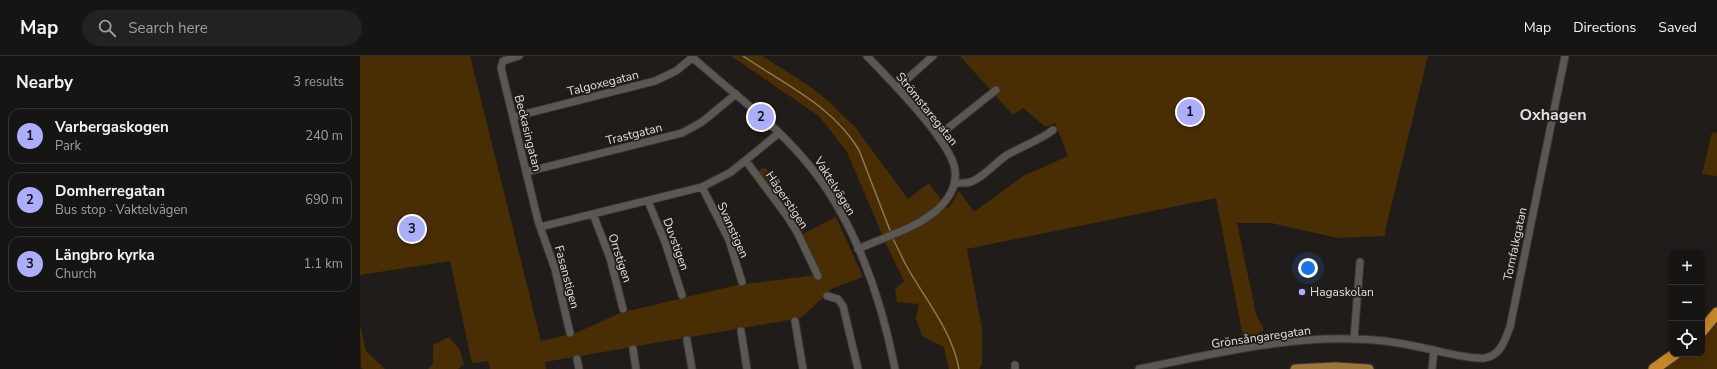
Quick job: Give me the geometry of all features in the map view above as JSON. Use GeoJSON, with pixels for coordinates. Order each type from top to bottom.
{"type":"FeatureCollection","features":[{"type":"Feature","properties":{"kind":"highway"},"geometry":{"type":"LineString","coordinates":[[1705,327],[1717,313]]}},
{"type":"Feature","properties":{"kind":"highway"},"geometry":{"type":"LineString","coordinates":[[1654,369],[1671,357]]}},
{"type":"Feature","properties":{"kind":"main road"},"geometry":{"type":"LineString","coordinates":[[1295,369],[1336,367],[1369,369]]}},
{"type":"Feature","properties":{"kind":"street","name":"Beckasingatan"},"geometry":{"type":"LineString","coordinates":[[519,56],[503,61],[501,64],[540,227]]}},
{"type":"Feature","properties":{"kind":"street","name":"Strömstaregatan"},"geometry":{"type":"LineString","coordinates":[[858,249],[919,222],[937,209],[950,195],[955,176],[954,163],[938,136],[867,56]]}},
{"type":"Feature","properties":{"kind":"street"},"geometry":{"type":"LineString","coordinates":[[897,88],[933,56]]}},
{"type":"Feature","properties":{"kind":"street","name":"Tornfalkgatan"},"geometry":{"type":"LineString","coordinates":[[1434,350],[1484,358],[1493,355],[1503,346],[1510,327],[1566,56]]}},
{"type":"Feature","properties":{"kind":"street","name":"Talgoxegatan"},"geometry":{"type":"LineString","coordinates":[[513,117],[655,81],[676,71],[692,57]]}},
{"type":"Feature","properties":{"kind":"street","name":"Vaktelvägen"},"geometry":{"type":"LineString","coordinates":[[692,57],[779,133],[804,159],[822,182],[841,214],[858,249],[881,308],[895,369]]}},
{"type":"Feature","properties":{"kind":"street"},"geometry":{"type":"LineString","coordinates":[[938,136],[996,90]]}},
{"type":"Feature","properties":{"kind":"street","name":"Trastgatan"},"geometry":{"type":"LineString","coordinates":[[526,172],[682,133],[702,122],[736,94]]}},
{"type":"Feature","properties":{"kind":"street"},"geometry":{"type":"LineString","coordinates":[[954,182],[966,183],[974,181],[1008,155],[1023,146],[1044,137],[1053,130]]}},
{"type":"Feature","properties":{"kind":"street"},"geometry":{"type":"LineString","coordinates":[[540,227],[702,187],[724,177],[746,161],[779,133]]}},
{"type":"Feature","properties":{"kind":"street","name":"Hägerstigen"},"geometry":{"type":"LineString","coordinates":[[746,161],[788,216],[818,276]]}},
{"type":"Feature","properties":{"kind":"street","name":"Svanstigen"},"geometry":{"type":"LineString","coordinates":[[702,187],[729,240],[742,282]]}},
{"type":"Feature","properties":{"kind":"street","name":"Duvstigen"},"geometry":{"type":"LineString","coordinates":[[648,201],[665,242],[682,295]]}},
{"type":"Feature","properties":{"kind":"street","name":"Orrstigen"},"geometry":{"type":"LineString","coordinates":[[593,214],[610,258],[623,309]]}},
{"type":"Feature","properties":{"kind":"street","name":"Fasanstigen"},"geometry":{"type":"LineString","coordinates":[[540,227],[556,274],[570,333]]}},
{"type":"Feature","properties":{"kind":"street"},"geometry":{"type":"LineString","coordinates":[[1354,339],[1360,262]]}},
{"type":"Feature","properties":{"kind":"street"},"geometry":{"type":"LineString","coordinates":[[827,296],[838,299],[842,306],[858,369]]}},
{"type":"Feature","properties":{"kind":"street"},"geometry":{"type":"LineString","coordinates":[[794,321],[803,369]]}},
{"type":"Feature","properties":{"kind":"street"},"geometry":{"type":"LineString","coordinates":[[741,330],[748,369]]}},
{"type":"Feature","properties":{"kind":"street","name":"Grönsångaregatan"},"geometry":{"type":"LineString","coordinates":[[1139,369],[1282,342],[1327,339],[1354,339],[1389,342],[1434,350]]}},
{"type":"Feature","properties":{"kind":"street"},"geometry":{"type":"LineString","coordinates":[[687,340],[692,369]]}},
{"type":"Feature","properties":{"kind":"street"},"geometry":{"type":"LineString","coordinates":[[633,349],[636,369]]}},
{"type":"Feature","properties":{"kind":"street"},"geometry":{"type":"LineString","coordinates":[[1432,369],[1434,350]]}},
{"type":"Feature","properties":{"kind":"street"},"geometry":{"type":"LineString","coordinates":[[577,359],[579,369]]}},
{"type":"Feature","properties":{"kind":"shaded area"},"geometry":{"type":"Polygon","coordinates":[[[360,56],[470,56],[541,341],[576,333],[620,313],[737,285],[809,276],[822,276],[803,234],[836,217],[863,277],[833,288],[801,318],[545,362],[546,369],[490,369],[488,361],[472,363],[450,261],[360,275],[360,56]]]}},
{"type":"Feature","properties":{"kind":"shaded area"},"geometry":{"type":"Polygon","coordinates":[[[731,56],[762,56],[808,85],[827,100],[855,127],[908,199],[929,183],[948,209],[959,191],[974,212],[1023,176],[1068,156],[1055,123],[1046,127],[1023,108],[1013,115],[960,56],[1428,56],[1385,236],[1337,238],[1271,223],[1237,223],[1256,314],[1264,330],[1244,342],[1216,198],[967,249],[982,329],[982,365],[979,369],[949,369],[944,347],[922,336],[916,319],[919,304],[897,302],[895,289],[904,281],[887,246],[847,152],[819,116],[731,56]]]}},
{"type":"Feature","properties":{"kind":"shaded area"},"geometry":{"type":"Polygon","coordinates":[[[1712,132],[1717,133],[1717,176],[1702,174],[1712,132]]]}},
{"type":"Feature","properties":{"kind":"shaded area"},"geometry":{"type":"Polygon","coordinates":[[[764,167],[768,171],[776,174],[778,182],[770,188],[757,172],[764,167]]]}},
{"type":"Feature","properties":{"kind":"shaded area"},"geometry":{"type":"Polygon","coordinates":[[[1717,319],[1717,369],[1662,369],[1678,357],[1705,357],[1705,333],[1717,319]]]}},
{"type":"Feature","properties":{"kind":"shaded area"},"geometry":{"type":"Polygon","coordinates":[[[360,324],[366,351],[385,369],[363,369],[361,367],[360,324]]]}},
{"type":"Feature","properties":{"kind":"shaded area"},"geometry":{"type":"Polygon","coordinates":[[[449,337],[460,350],[464,364],[458,369],[428,369],[433,364],[433,345],[449,337]]]}},
{"type":"Feature","properties":{"kind":"waterway"},"geometry":{"type":"LineString","coordinates":[[743,56],[791,86],[822,108],[848,134],[859,150],[891,233]]}},
{"type":"Feature","properties":{"kind":"waterway"},"geometry":{"type":"LineString","coordinates":[[892,237],[906,265],[944,328],[959,369]]}},
{"type":"Feature","properties":{"kind":"place","name":"Varbergaskogen"},"geometry":{"type":"Point","coordinates":[1190,112]}},
{"type":"Feature","properties":{"kind":"place","name":"Domherregatan"},"geometry":{"type":"Point","coordinates":[761,117]}},
{"type":"Feature","properties":{"kind":"place","name":"Längbro kyrka"},"geometry":{"type":"Point","coordinates":[412,229]}},
{"type":"Feature","properties":{"kind":"place","name":"Hagaskolan"},"geometry":{"type":"Point","coordinates":[1302,292]}},
{"type":"Feature","properties":{"kind":"district","name":"Oxhagen"},"geometry":{"type":"Point","coordinates":[1553,114]}}]}
